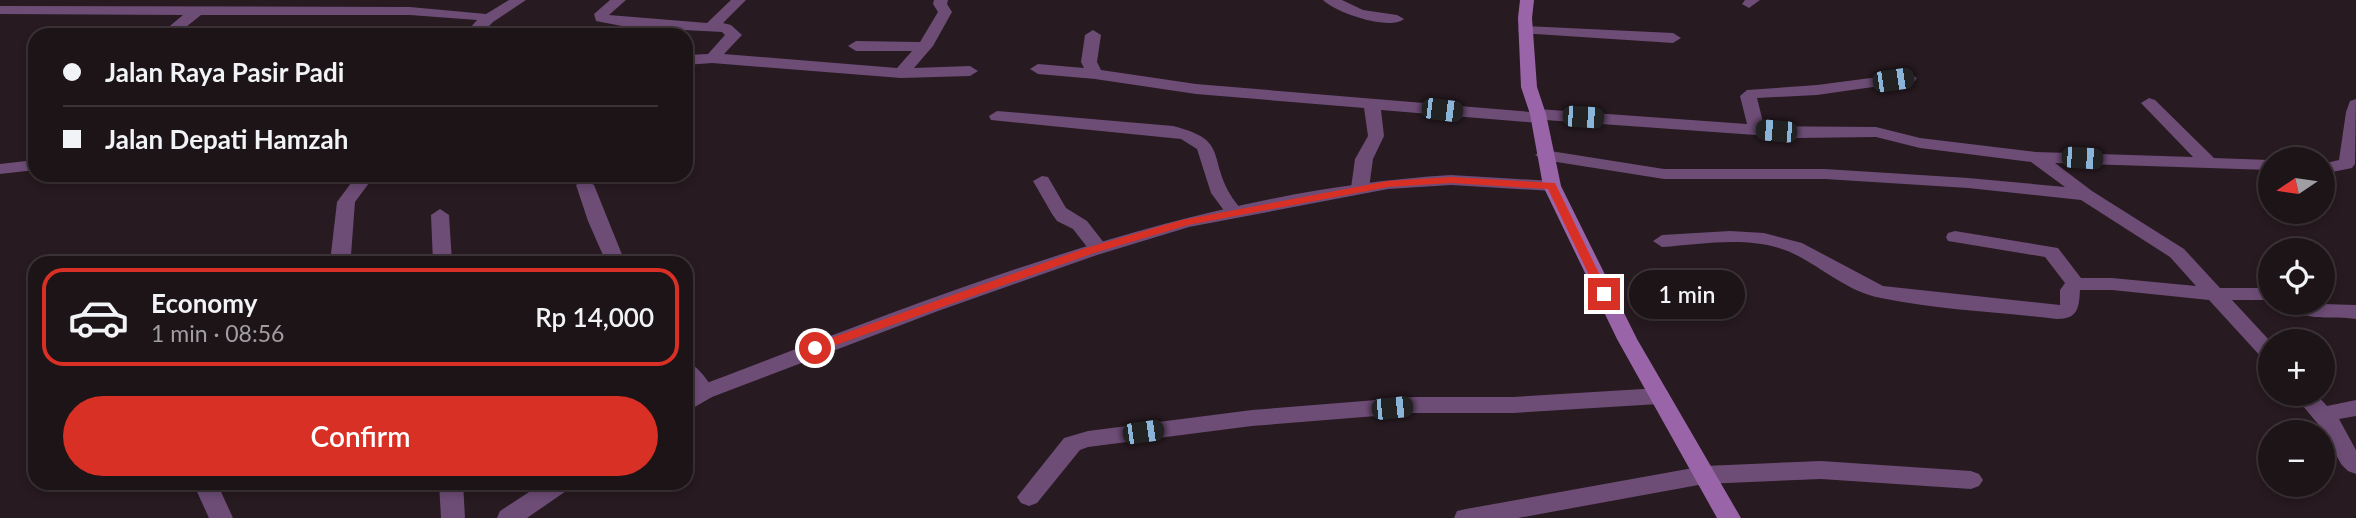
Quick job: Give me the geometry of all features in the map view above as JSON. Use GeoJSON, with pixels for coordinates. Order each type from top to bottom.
{"type":"FeatureCollection","features":[{"type":"Feature","properties":{"kind":"main road"},"geometry":{"type":"LineString","coordinates":[[1527,0],[1525,30],[1529,87],[1538,116],[1552,186],[1592,272],[1729,518]]}},
{"type":"Feature","properties":{"kind":"street"},"geometry":{"type":"LineString","coordinates":[[479,28],[488,19],[519,0]]}},
{"type":"Feature","properties":{"kind":"street"},"geometry":{"type":"LineString","coordinates":[[619,0],[601,14],[601,19],[627,23],[726,28],[734,34],[712,58]]}},
{"type":"Feature","properties":{"kind":"street"},"geometry":{"type":"LineString","coordinates":[[712,27],[739,0]]}},
{"type":"Feature","properties":{"kind":"street"},"geometry":{"type":"LineString","coordinates":[[901,74],[923,47],[945,12],[940,4],[941,0]]}},
{"type":"Feature","properties":{"kind":"street"},"geometry":{"type":"LineString","coordinates":[[1331,0],[1360,14],[1397,19]]}},
{"type":"Feature","properties":{"kind":"street"},"geometry":{"type":"LineString","coordinates":[[0,10],[410,12],[488,19]]}},
{"type":"Feature","properties":{"kind":"street"},"geometry":{"type":"LineString","coordinates":[[176,28],[196,12]]}},
{"type":"Feature","properties":{"kind":"street"},"geometry":{"type":"LineString","coordinates":[[1525,30],[1672,38]]}},
{"type":"Feature","properties":{"kind":"street"},"geometry":{"type":"LineString","coordinates":[[1093,35],[1089,62],[1095,74]]}},
{"type":"Feature","properties":{"kind":"street"},"geometry":{"type":"LineString","coordinates":[[856,46],[923,47]]}},
{"type":"Feature","properties":{"kind":"street"},"geometry":{"type":"LineString","coordinates":[[693,59],[712,58],[901,74],[970,71]]}},
{"type":"Feature","properties":{"kind":"street"},"geometry":{"type":"LineString","coordinates":[[1038,69],[1095,74],[1196,89],[1372,104],[1796,133],[1876,132],[1920,143],[2036,157],[2258,164]]}},
{"type":"Feature","properties":{"kind":"street"},"geometry":{"type":"LineString","coordinates":[[1757,129],[1748,96],[1753,93],[1817,90],[1909,78]]}},
{"type":"Feature","properties":{"kind":"street"},"geometry":{"type":"LineString","coordinates":[[2150,103],[2208,162]]}},
{"type":"Feature","properties":{"kind":"street"},"geometry":{"type":"LineString","coordinates":[[1360,188],[1364,159],[1376,136],[1372,104]]}},
{"type":"Feature","properties":{"kind":"street"},"geometry":{"type":"LineString","coordinates":[[2335,166],[2346,164],[2351,152],[2352,118],[2356,104]]}},
{"type":"Feature","properties":{"kind":"street"},"geometry":{"type":"LineString","coordinates":[[997,116],[1110,124],[1187,135],[1206,146],[1220,193],[1234,212]]}},
{"type":"Feature","properties":{"kind":"street"},"geometry":{"type":"LineString","coordinates":[[1544,155],[1664,174],[1825,174],[1968,183],[2086,195]]}},
{"type":"Feature","properties":{"kind":"street"},"geometry":{"type":"LineString","coordinates":[[2036,157],[2086,195],[2177,253],[2258,341]]}},
{"type":"Feature","properties":{"kind":"street"},"geometry":{"type":"LineString","coordinates":[[0,169],[28,166]]}},
{"type":"Feature","properties":{"kind":"street"},"geometry":{"type":"LineString","coordinates":[[695,398],[918,310],[1098,248],[1186,222],[1360,188],[1451,180],[1552,186]]}},
{"type":"Feature","properties":{"kind":"street"},"geometry":{"type":"LineString","coordinates":[[1042,181],[1058,210],[1064,217],[1080,225],[1098,248]]}},
{"type":"Feature","properties":{"kind":"street"},"geometry":{"type":"LineString","coordinates":[[343,256],[342,221],[346,201],[361,182]]}},
{"type":"Feature","properties":{"kind":"street"},"geometry":{"type":"LineString","coordinates":[[585,185],[597,221],[613,256]]}},
{"type":"Feature","properties":{"kind":"street"},"geometry":{"type":"LineString","coordinates":[[440,215],[443,256]]}},
{"type":"Feature","properties":{"kind":"street"},"geometry":{"type":"LineString","coordinates":[[1955,237],[2051,253],[2061,262],[2075,285]]}},
{"type":"Feature","properties":{"kind":"street"},"geometry":{"type":"LineString","coordinates":[[1662,241],[1767,238],[1795,247],[1863,287],[1881,292],[2057,312],[2065,312],[2070,308],[2070,290],[2075,285],[2112,284],[2214,293],[2258,294]]}},
{"type":"Feature","properties":{"kind":"street"},"geometry":{"type":"LineString","coordinates":[[2335,310],[2356,312]]}},
{"type":"Feature","properties":{"kind":"street"},"geometry":{"type":"LineString","coordinates":[[1029,497],[1072,444],[1088,439],[1252,418],[1414,405],[1513,405],[1659,396]]}},
{"type":"Feature","properties":{"kind":"street"},"geometry":{"type":"LineString","coordinates":[[2314,406],[2356,465]]}},
{"type":"Feature","properties":{"kind":"street"},"geometry":{"type":"LineString","coordinates":[[2322,415],[2356,408]]}},
{"type":"Feature","properties":{"kind":"street"},"geometry":{"type":"LineString","coordinates":[[1466,518],[1704,475],[1821,470],[1971,480]]}},
{"type":"Feature","properties":{"kind":"street"},"geometry":{"type":"LineString","coordinates":[[208,490],[221,518]]}},
{"type":"Feature","properties":{"kind":"street"},"geometry":{"type":"LineString","coordinates":[[451,490],[453,518]]}},
{"type":"Feature","properties":{"kind":"street"},"geometry":{"type":"LineString","coordinates":[[509,518],[551,490]]}},
{"type":"Feature","properties":{"kind":"route"},"geometry":{"type":"LineString","coordinates":[[815,348],[1090,251],[1186,222],[1388,184],[1451,180],[1552,186],[1604,294]]}}]}
